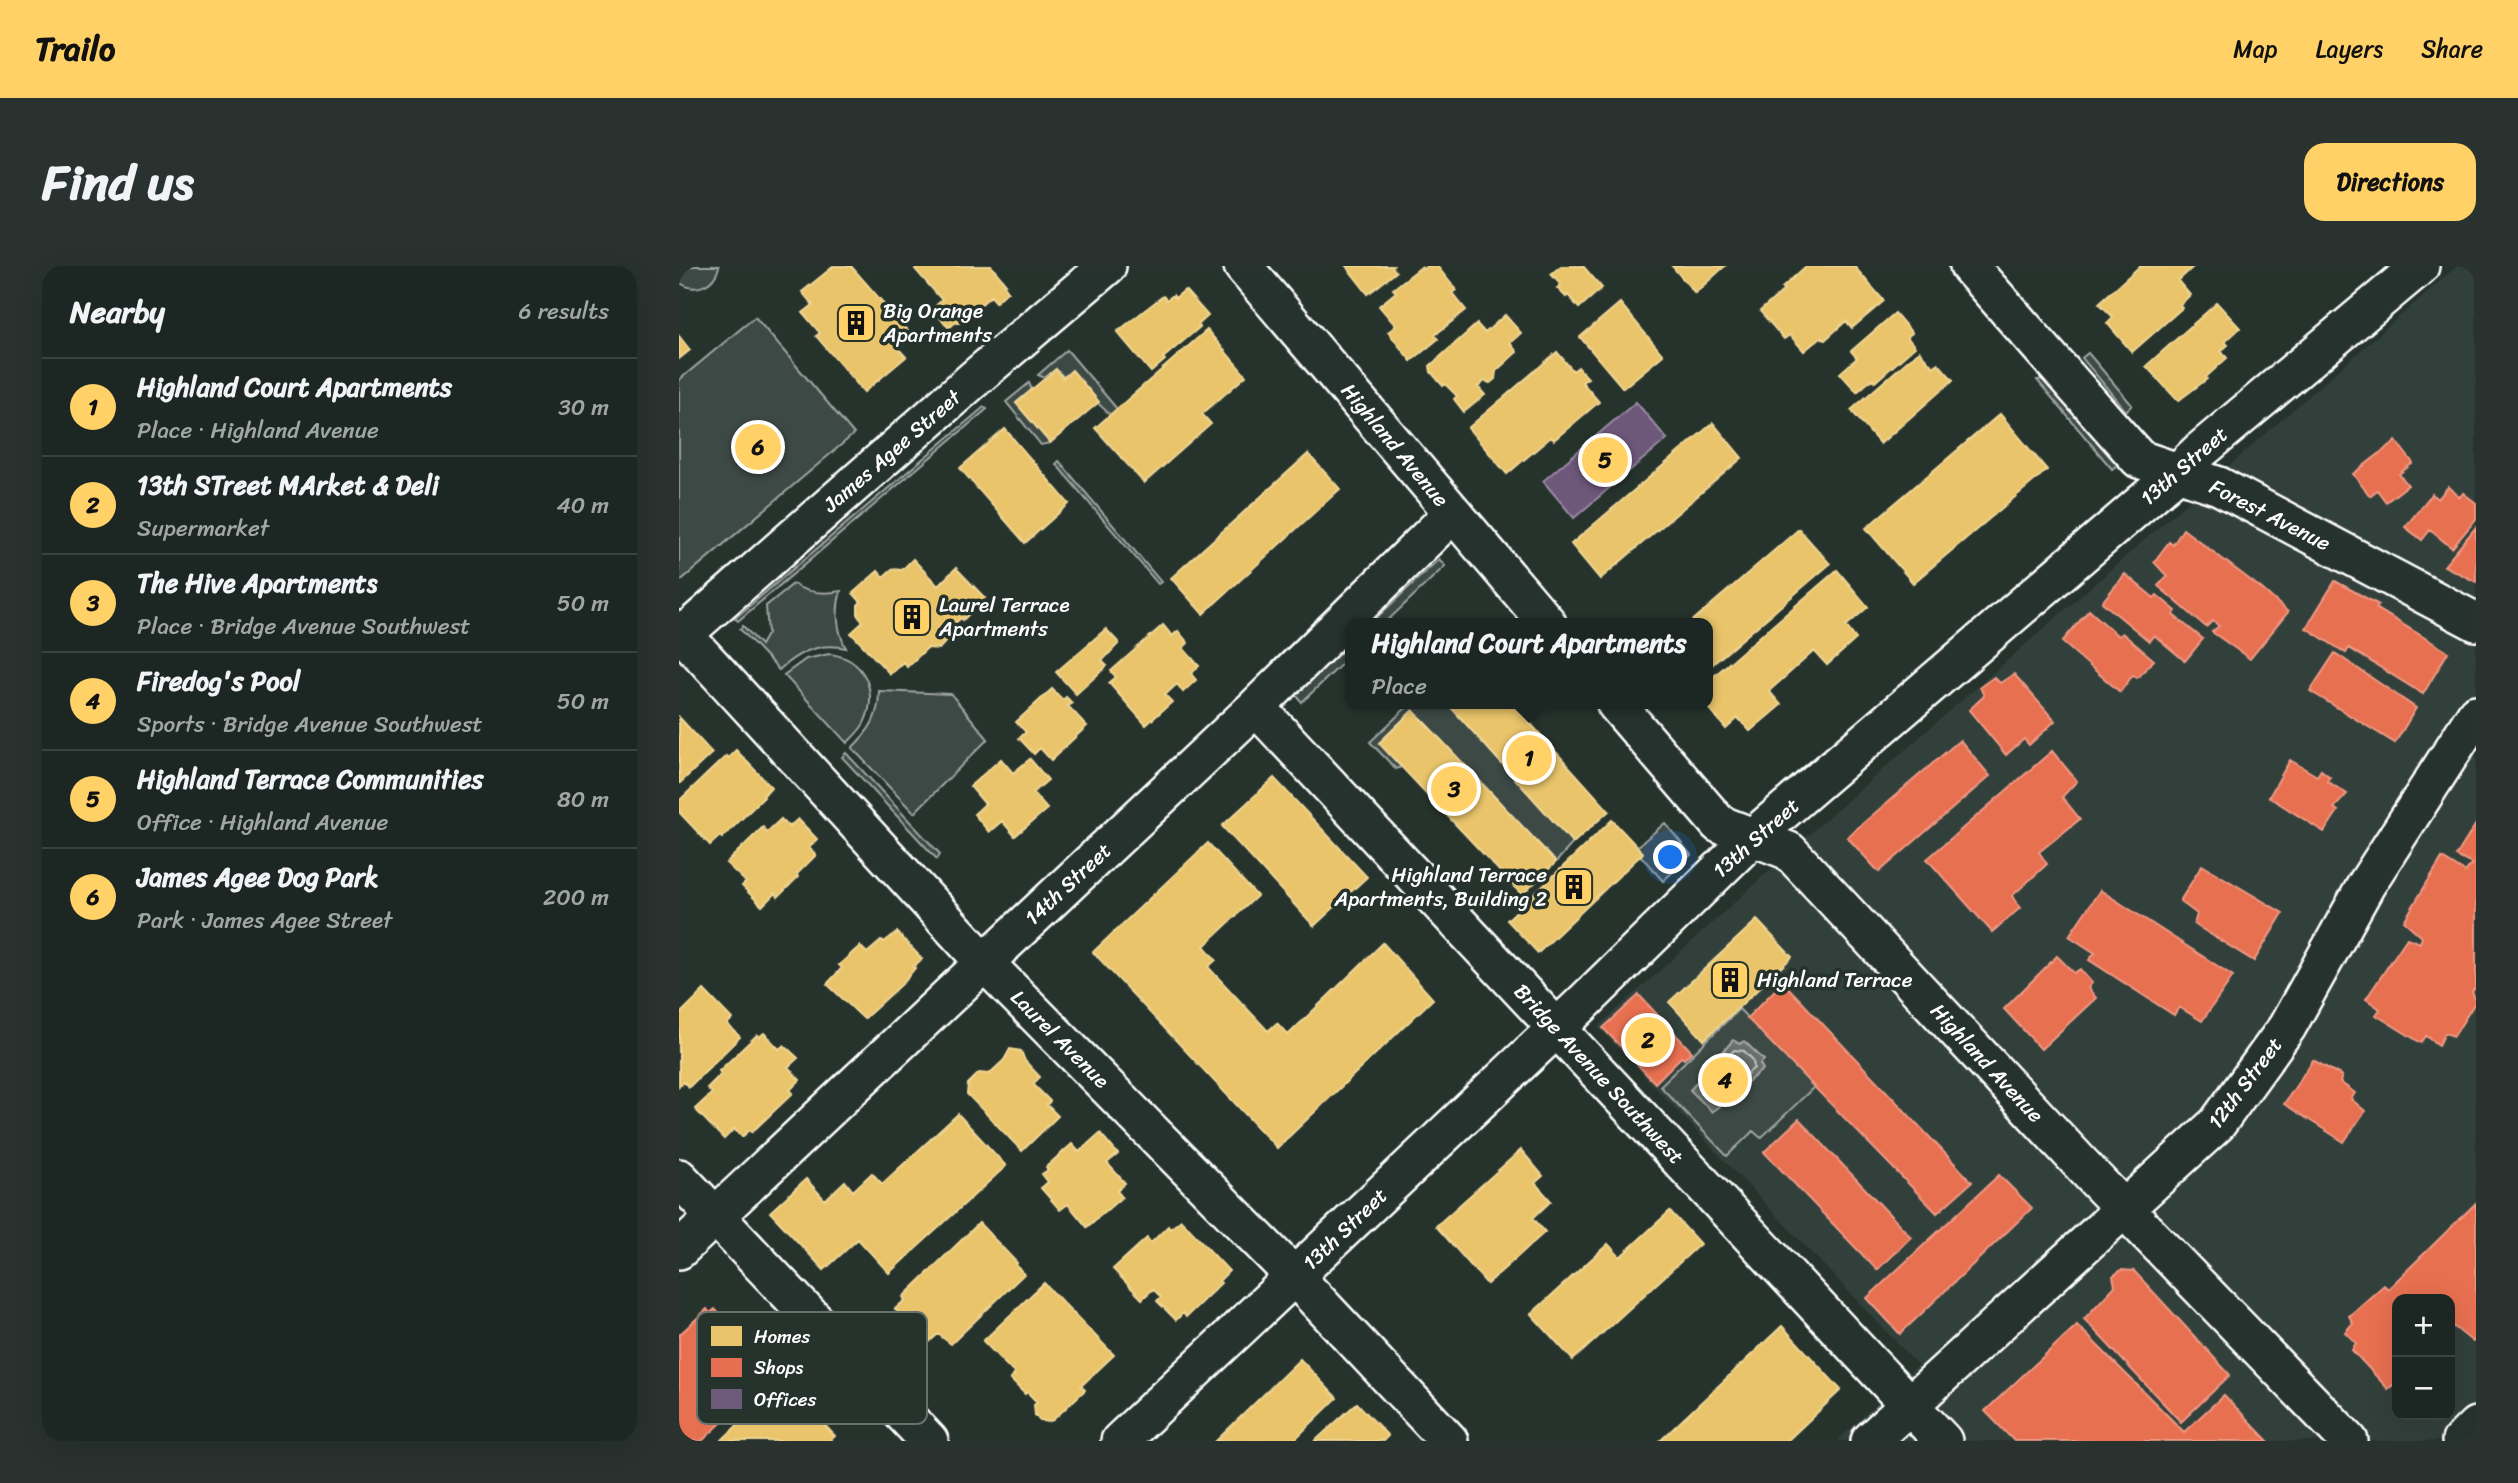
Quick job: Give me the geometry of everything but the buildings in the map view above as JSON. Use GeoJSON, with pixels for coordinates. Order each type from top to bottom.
{"type":"FeatureCollection","features":[{"type":"Feature","properties":{"kind":"street","name":"James Agee Street"},"geometry":{"type":"LineString","coordinates":[[680,634],[1107,266]]}},
{"type":"Feature","properties":{"kind":"street","name":"Highland Avenue"},"geometry":{"type":"LineString","coordinates":[[1244,266],[1543,618]]}},
{"type":"Feature","properties":{"kind":"street","name":"Forest Avenue"},"geometry":{"type":"LineString","coordinates":[[1969,266],[2139,459],[2218,486],[2476,622]]}},
{"type":"Feature","properties":{"kind":"street","name":"13th Street"},"geometry":{"type":"LineString","coordinates":[[1120,1441],[1556,1028],[1752,838],[2200,451],[2420,266]]}},
{"type":"Feature","properties":{"kind":"street","name":"14th Street"},"geometry":{"type":"LineString","coordinates":[[1346,618],[1453,513]]}},
{"type":"Feature","properties":{"kind":"street","name":"14th Street"},"geometry":{"type":"LineString","coordinates":[[679,1250],[1256,707],[1345,619]]}},
{"type":"Feature","properties":{"kind":"street","name":"Laurel Avenue"},"geometry":{"type":"LineString","coordinates":[[680,634],[984,962],[1295,1277],[1448,1441]]}},
{"type":"Feature","properties":{"kind":"street","name":"Bridge Avenue Southwest"},"geometry":{"type":"LineString","coordinates":[[1256,707],[1943,1441]]}},
{"type":"Feature","properties":{"kind":"street","name":"Highland Avenue"},"geometry":{"type":"LineString","coordinates":[[1620,709],[1719,824],[1790,851],[2124,1207],[2349,1441]]}},
{"type":"Feature","properties":{"kind":"street","name":"12th Street"},"geometry":{"type":"LineString","coordinates":[[1870,1441],[2217,1124],[2287,1027],[2366,885],[2476,714]]}},
{"type":"Feature","properties":{"kind":"street"},"geometry":{"type":"LineString","coordinates":[[679,1178],[806,1312]]}},
{"type":"Feature","properties":{"kind":"street"},"geometry":{"type":"LineString","coordinates":[[913,1424],[929,1441]]}},
{"type":"Feature","properties":{"kind":"street"},"geometry":{"type":"LineString","coordinates":[[2461,1441],[2476,1426]]}},
{"type":"Feature","properties":{"kind":"shaded area"},"geometry":{"type":"Polygon","coordinates":[[[679,266],[719,267],[713,279],[697,288],[679,282],[679,266]]]}},
{"type":"Feature","properties":{"kind":"shaded area"},"geometry":{"type":"Polygon","coordinates":[[[2457,266],[2476,266],[2476,1441],[1837,1441],[1918,1365],[1598,1027],[1815,829],[2457,266]]]}},
{"type":"Feature","properties":{"kind":"shaded area"},"geometry":{"type":"Polygon","coordinates":[[[755,317],[854,434],[679,582],[679,380],[755,317]]]}},
{"type":"Feature","properties":{"kind":"shaded area"},"geometry":{"type":"Polygon","coordinates":[[[1067,350],[1117,409],[1110,415],[1056,369],[1045,378],[1038,375],[1067,350]]]}},
{"type":"Feature","properties":{"kind":"shaded area"},"geometry":{"type":"Polygon","coordinates":[[[2088,353],[2132,405],[2126,411],[2082,358],[2088,353]]]}},
{"type":"Feature","properties":{"kind":"shaded area"},"geometry":{"type":"Polygon","coordinates":[[[2047,379],[2118,464],[2112,469],[2037,380],[2047,379]]]}},
{"type":"Feature","properties":{"kind":"shaded area"},"geometry":{"type":"Polygon","coordinates":[[[1029,383],[1032,390],[1016,403],[1050,443],[1041,445],[1006,402],[1029,383]]]}},
{"type":"Feature","properties":{"kind":"shaded area"},"geometry":{"type":"Polygon","coordinates":[[[984,407],[987,409],[738,621],[735,618],[984,407]]]}},
{"type":"Feature","properties":{"kind":"shaded area"},"geometry":{"type":"Polygon","coordinates":[[[1059,461],[1161,582],[1158,584],[1056,464],[1059,461]]]}},
{"type":"Feature","properties":{"kind":"shaded area"},"geometry":{"type":"Polygon","coordinates":[[[1439,559],[1445,566],[1390,618],[1376,618],[1439,559]]]}},
{"type":"Feature","properties":{"kind":"shaded area"},"geometry":{"type":"Polygon","coordinates":[[[793,584],[816,592],[841,591],[838,620],[846,648],[809,650],[779,670],[740,629],[743,626],[761,645],[768,633],[766,606],[793,584]]]}},
{"type":"Feature","properties":{"kind":"shaded area"},"geometry":{"type":"Polygon","coordinates":[[[1345,648],[1345,661],[1302,702],[1296,695],[1345,648]]]}},
{"type":"Feature","properties":{"kind":"shaded area"},"geometry":{"type":"Polygon","coordinates":[[[829,654],[851,661],[859,668],[869,687],[869,709],[865,721],[847,743],[784,675],[806,659],[829,654]]]}},
{"type":"Feature","properties":{"kind":"shaded area"},"geometry":{"type":"Polygon","coordinates":[[[879,691],[951,694],[988,739],[914,813],[852,748],[872,723],[879,691]]]}},
{"type":"Feature","properties":{"kind":"shaded area"},"geometry":{"type":"Polygon","coordinates":[[[1405,709],[1452,709],[1573,843],[1556,862],[1413,711],[1379,743],[1401,767],[1396,769],[1370,742],[1405,709]]]}},
{"type":"Feature","properties":{"kind":"shaded area"},"geometry":{"type":"Polygon","coordinates":[[[846,753],[940,854],[937,859],[842,757],[846,753]]]}},
{"type":"Feature","properties":{"kind":"shaded area"},"geometry":{"type":"Polygon","coordinates":[[[1665,823],[1691,855],[1663,881],[1640,855],[1643,852],[1637,847],[1665,823]]]}},
{"type":"Feature","properties":{"kind":"shaded area"},"geometry":{"type":"Polygon","coordinates":[[[1739,1009],[1814,1087],[1761,1138],[1753,1131],[1727,1156],[1660,1086],[1739,1009]]]}},
{"type":"Feature","properties":{"kind":"water"},"geometry":{"type":"Polygon","coordinates":[[[1733,1040],[1740,1044],[1744,1041],[1764,1060],[1760,1064],[1763,1069],[1712,1112],[1690,1090],[1733,1040]]]}},
{"type":"Feature","properties":{"kind":"place","name":"Big Orange Apartments"},"geometry":{"type":"Point","coordinates":[856,323]}},
{"type":"Feature","properties":{"kind":"place","name":"James Agee Dog Park"},"geometry":{"type":"Point","coordinates":[758,447]}},
{"type":"Feature","properties":{"kind":"place","name":"Highland Terrace Communities"},"geometry":{"type":"Point","coordinates":[1605,460]}},
{"type":"Feature","properties":{"kind":"place","name":"Laurel Terrace Apartments"},"geometry":{"type":"Point","coordinates":[912,617]}},
{"type":"Feature","properties":{"kind":"place","name":"Highland Court Apartments"},"geometry":{"type":"Point","coordinates":[1529,758]}},
{"type":"Feature","properties":{"kind":"place","name":"The Hive Apartments"},"geometry":{"type":"Point","coordinates":[1454,789]}},
{"type":"Feature","properties":{"kind":"place","name":"Highland Terrace Apartments, Building 2"},"geometry":{"type":"Point","coordinates":[1574,887]}},
{"type":"Feature","properties":{"kind":"place","name":"Highland Terrace"},"geometry":{"type":"Point","coordinates":[1730,980]}},
{"type":"Feature","properties":{"kind":"place","name":"13th STreet MArket & Deli"},"geometry":{"type":"Point","coordinates":[1648,1040]}},
{"type":"Feature","properties":{"kind":"place","name":"Firedog's Pool"},"geometry":{"type":"Point","coordinates":[1725,1080]}}]}
